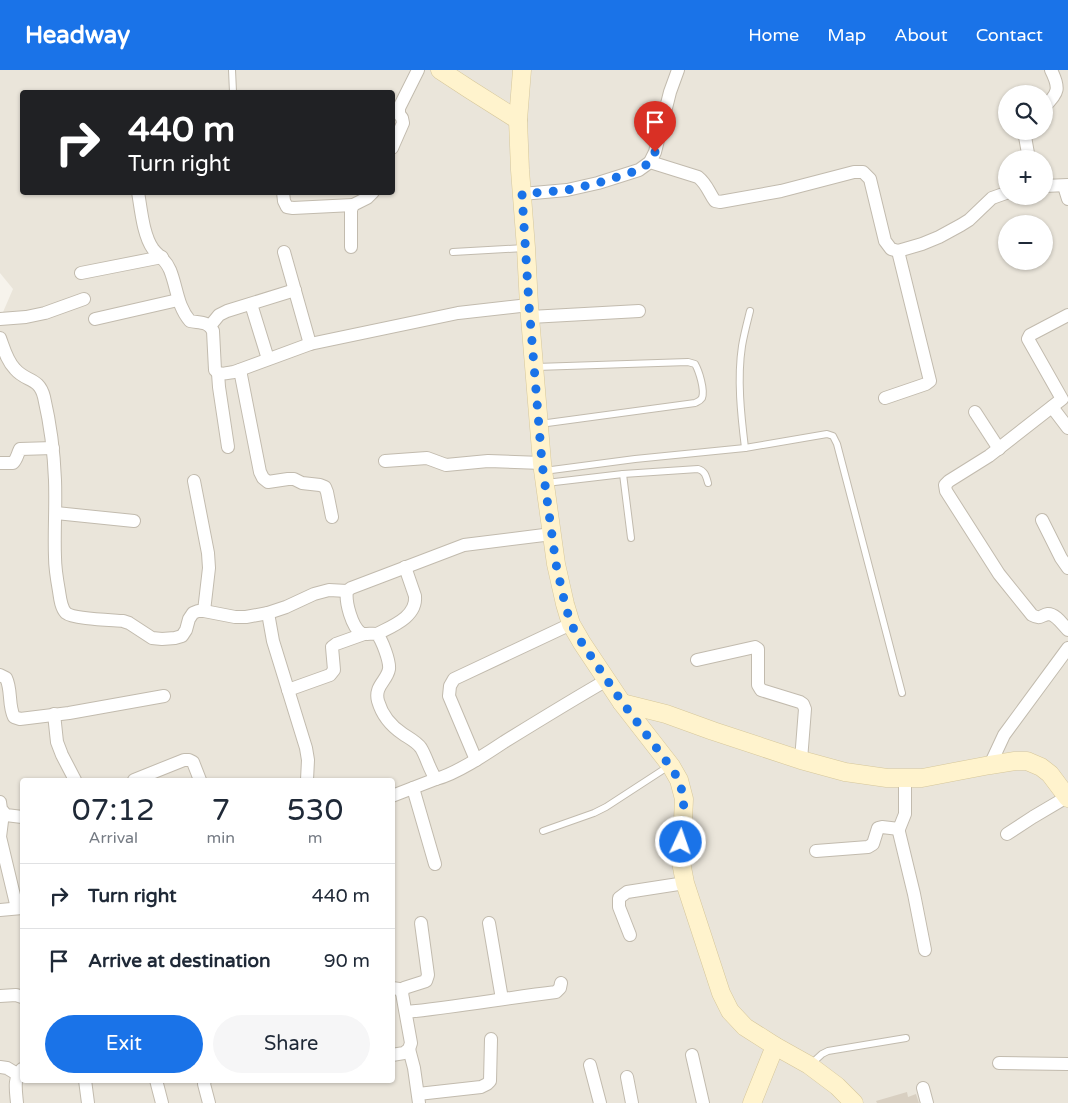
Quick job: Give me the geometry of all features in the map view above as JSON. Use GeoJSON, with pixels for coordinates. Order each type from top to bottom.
{"type":"FeatureCollection","features":[{"type":"Feature","properties":{"kind":"main road"},"geometry":{"type":"LineString","coordinates":[[440,70],[518,120]]}},
{"type":"Feature","properties":{"kind":"main road"},"geometry":{"type":"LineString","coordinates":[[522,70],[518,120],[520,170],[539,424],[556,564],[571,624],[622,702],[679,780],[684,799],[681,862],[685,883],[721,993],[730,1011],[745,1027],[838,1086],[854,1103]]}},
{"type":"Feature","properties":{"kind":"main road"},"geometry":{"type":"LineString","coordinates":[[622,702],[666,714],[801,760],[845,772],[887,778],[922,778],[990,765],[1027,761],[1041,767],[1050,774],[1067,797]]}},
{"type":"Feature","properties":{"kind":"main road"},"geometry":{"type":"LineString","coordinates":[[752,1103],[775,1046]]}},
{"type":"Feature","properties":{"kind":"street"},"geometry":{"type":"LineString","coordinates":[[395,141],[403,123],[399,114],[399,108],[418,70]]}},
{"type":"Feature","properties":{"kind":"street"},"geometry":{"type":"LineString","coordinates":[[522,194],[567,190],[598,183],[639,170],[650,162],[655,152],[670,92],[678,70]]}},
{"type":"Feature","properties":{"kind":"street"},"geometry":{"type":"LineString","coordinates":[[1051,70],[1058,89],[1053,98]]}},
{"type":"Feature","properties":{"kind":"street"},"geometry":{"type":"LineString","coordinates":[[650,162],[698,177],[707,186],[715,201],[720,202],[781,191],[854,172],[864,172],[870,179],[885,241],[891,249],[898,251],[922,244],[947,233],[969,220],[992,198],[998,196]]}},
{"type":"Feature","properties":{"kind":"street"},"geometry":{"type":"LineString","coordinates":[[1053,186],[1066,186],[1068,199]]}},
{"type":"Feature","properties":{"kind":"street"},"geometry":{"type":"LineString","coordinates":[[139,195],[148,239],[153,250],[168,264],[184,314],[190,320],[206,323],[213,331],[215,370],[218,373],[228,446]]}},
{"type":"Feature","properties":{"kind":"street"},"geometry":{"type":"LineString","coordinates":[[283,195],[287,207],[293,208],[353,205],[370,195]]}},
{"type":"Feature","properties":{"kind":"street"},"geometry":{"type":"LineString","coordinates":[[352,247],[351,210],[353,205]]}},
{"type":"Feature","properties":{"kind":"street"},"geometry":{"type":"LineString","coordinates":[[885,398],[930,381],[898,251]]}},
{"type":"Feature","properties":{"kind":"street"},"geometry":{"type":"LineString","coordinates":[[284,252],[310,344]]}},
{"type":"Feature","properties":{"kind":"street"},"geometry":{"type":"LineString","coordinates":[[81,273],[162,257]]}},
{"type":"Feature","properties":{"kind":"street"},"geometry":{"type":"LineString","coordinates":[[210,326],[219,315],[228,311],[295,290]]}},
{"type":"Feature","properties":{"kind":"street"},"geometry":{"type":"LineString","coordinates":[[0,319],[45,314],[84,299]]}},
{"type":"Feature","properties":{"kind":"street"},"geometry":{"type":"LineString","coordinates":[[95,319],[178,300]]}},
{"type":"Feature","properties":{"kind":"street"},"geometry":{"type":"LineString","coordinates":[[252,304],[268,359]]}},
{"type":"Feature","properties":{"kind":"street"},"geometry":{"type":"LineString","coordinates":[[218,373],[234,372],[310,344],[458,313],[639,311]]}},
{"type":"Feature","properties":{"kind":"street"},"geometry":{"type":"LineString","coordinates":[[1068,315],[1030,335],[1028,339],[1065,396],[990,456],[945,485],[946,491],[999,574],[1032,616],[1040,618],[1051,614],[1068,630]]}},
{"type":"Feature","properties":{"kind":"street"},"geometry":{"type":"LineString","coordinates":[[0,338],[8,359],[14,368],[20,374],[40,386],[44,396],[53,448],[56,573],[61,604],[66,613],[74,617],[122,621],[129,623],[152,638],[175,638],[182,636],[189,619],[193,613],[198,611],[234,617],[268,613],[314,594],[329,590],[347,591],[464,545],[552,534]]}},
{"type":"Feature","properties":{"kind":"street"},"geometry":{"type":"LineString","coordinates":[[240,370],[260,472],[263,478],[268,482],[294,479],[302,483],[324,487],[327,492],[332,517]]}},
{"type":"Feature","properties":{"kind":"street"},"geometry":{"type":"LineString","coordinates":[[1052,407],[1068,428]]}},
{"type":"Feature","properties":{"kind":"street"},"geometry":{"type":"LineString","coordinates":[[975,412],[999,449]]}},
{"type":"Feature","properties":{"kind":"street"},"geometry":{"type":"LineString","coordinates":[[0,463],[13,463],[17,460],[20,449],[53,448]]}},
{"type":"Feature","properties":{"kind":"street"},"geometry":{"type":"LineString","coordinates":[[385,461],[428,458],[446,465],[502,461],[544,472]]}},
{"type":"Feature","properties":{"kind":"street"},"geometry":{"type":"LineString","coordinates":[[194,481],[208,553],[209,568],[204,611]]}},
{"type":"Feature","properties":{"kind":"street"},"geometry":{"type":"LineString","coordinates":[[56,513],[134,521]]}},
{"type":"Feature","properties":{"kind":"street"},"geometry":{"type":"LineString","coordinates":[[1042,520],[1068,568]]}},
{"type":"Feature","properties":{"kind":"street"},"geometry":{"type":"LineString","coordinates":[[288,690],[330,675],[334,670],[332,647],[336,644],[364,634],[377,634],[407,616],[415,601],[415,596],[405,567]]}},
{"type":"Feature","properties":{"kind":"street"},"geometry":{"type":"LineString","coordinates":[[347,591],[346,596],[354,626],[364,634]]}},
{"type":"Feature","properties":{"kind":"street"},"geometry":{"type":"LineString","coordinates":[[268,613],[273,641],[306,748],[308,760],[307,778]]}},
{"type":"Feature","properties":{"kind":"street"},"geometry":{"type":"LineString","coordinates":[[476,760],[450,696],[450,686],[454,679],[571,624]]}},
{"type":"Feature","properties":{"kind":"street"},"geometry":{"type":"LineString","coordinates":[[377,634],[380,638],[389,670],[379,686],[378,702],[392,726],[420,746],[431,773],[436,778]]}},
{"type":"Feature","properties":{"kind":"street"},"geometry":{"type":"LineString","coordinates":[[697,660],[755,647],[758,649],[758,685],[761,690],[800,702],[804,706],[801,760]]}},
{"type":"Feature","properties":{"kind":"street"},"geometry":{"type":"LineString","coordinates":[[990,765],[1004,735],[1068,648]]}},
{"type":"Feature","properties":{"kind":"street"},"geometry":{"type":"LineString","coordinates":[[0,676],[6,678],[8,683],[11,711],[14,717],[20,719],[164,696]]}},
{"type":"Feature","properties":{"kind":"street"},"geometry":{"type":"LineString","coordinates":[[395,795],[436,778],[443,777],[476,760],[607,680]]}},
{"type":"Feature","properties":{"kind":"street"},"geometry":{"type":"LineString","coordinates":[[54,714],[57,742],[74,778]]}},
{"type":"Feature","properties":{"kind":"street"},"geometry":{"type":"LineString","coordinates":[[139,778],[184,760],[193,762],[199,778]]}},
{"type":"Feature","properties":{"kind":"street"},"geometry":{"type":"LineString","coordinates":[[905,779],[905,814],[898,829],[914,894],[924,950]]}},
{"type":"Feature","properties":{"kind":"street"},"geometry":{"type":"LineString","coordinates":[[413,788],[435,864]]}},
{"type":"Feature","properties":{"kind":"street"},"geometry":{"type":"LineString","coordinates":[[1007,834],[1067,797]]}},
{"type":"Feature","properties":{"kind":"street"},"geometry":{"type":"LineString","coordinates":[[1,808],[6,815],[20,817]]}},
{"type":"Feature","properties":{"kind":"street"},"geometry":{"type":"LineString","coordinates":[[0,910],[20,908],[0,837],[1,808]]}},
{"type":"Feature","properties":{"kind":"street"},"geometry":{"type":"LineString","coordinates":[[816,851],[868,846],[873,844],[878,828],[898,829]]}},
{"type":"Feature","properties":{"kind":"street"},"geometry":{"type":"LineString","coordinates":[[630,935],[619,907],[619,898],[627,892],[685,883]]}},
{"type":"Feature","properties":{"kind":"street"},"geometry":{"type":"LineString","coordinates":[[422,923],[428,976],[424,982],[397,991],[406,1012],[411,1043],[409,1050],[418,1099],[481,1087],[487,1084],[490,1081],[491,1040]]}},
{"type":"Feature","properties":{"kind":"street"},"geometry":{"type":"LineString","coordinates":[[489,923],[502,998]]}},
{"type":"Feature","properties":{"kind":"street"},"geometry":{"type":"LineString","coordinates":[[406,1012],[556,992],[560,988],[560,983]]}},
{"type":"Feature","properties":{"kind":"street"},"geometry":{"type":"LineString","coordinates":[[0,996],[20,996]]}},
{"type":"Feature","properties":{"kind":"street"},"geometry":{"type":"LineString","coordinates":[[395,1054],[404,1053],[409,1050]]}},
{"type":"Feature","properties":{"kind":"street"},"geometry":{"type":"LineString","coordinates":[[692,1054],[704,1103]]}},
{"type":"Feature","properties":{"kind":"street"},"geometry":{"type":"LineString","coordinates":[[998,1063],[1068,1064]]}},
{"type":"Feature","properties":{"kind":"street"},"geometry":{"type":"LineString","coordinates":[[590,1065],[600,1103]]}},
{"type":"Feature","properties":{"kind":"street"},"geometry":{"type":"LineString","coordinates":[[0,1067],[20,1071],[16,1086],[17,1103]]}},
{"type":"Feature","properties":{"kind":"street"},"geometry":{"type":"LineString","coordinates":[[626,1077],[632,1103]]}},
{"type":"Feature","properties":{"kind":"street"},"geometry":{"type":"LineString","coordinates":[[85,1083],[88,1103]]}},
{"type":"Feature","properties":{"kind":"street"},"geometry":{"type":"LineString","coordinates":[[157,1083],[162,1103]]}},
{"type":"Feature","properties":{"kind":"street"},"geometry":{"type":"LineString","coordinates":[[204,1083],[209,1103]]}},
{"type":"Feature","properties":{"kind":"street"},"geometry":{"type":"LineString","coordinates":[[924,1088],[927,1103]]}},
{"type":"Feature","properties":{"kind":"lane"},"geometry":{"type":"LineString","coordinates":[[232,70],[234,90]]}},
{"type":"Feature","properties":{"kind":"lane"},"geometry":{"type":"LineString","coordinates":[[453,252],[526,248]]}},
{"type":"Feature","properties":{"kind":"lane"},"geometry":{"type":"LineString","coordinates":[[746,448],[740,404],[740,363],[750,311]]}},
{"type":"Feature","properties":{"kind":"lane"},"geometry":{"type":"LineString","coordinates":[[535,367],[688,362],[695,364],[698,370],[703,393],[701,400],[695,403],[539,424]]}},
{"type":"Feature","properties":{"kind":"lane"},"geometry":{"type":"LineString","coordinates":[[544,472],[635,459],[746,448],[827,434],[833,436],[837,444],[902,693]]}},
{"type":"Feature","properties":{"kind":"lane"},"geometry":{"type":"LineString","coordinates":[[544,472],[623,474],[698,469],[703,470],[706,474],[708,483]]}},
{"type":"Feature","properties":{"kind":"lane"},"geometry":{"type":"LineString","coordinates":[[623,474],[630,538]]}},
{"type":"Feature","properties":{"kind":"lane"},"geometry":{"type":"LineString","coordinates":[[543,831],[606,807],[670,766]]}},
{"type":"Feature","properties":{"kind":"lane"},"geometry":{"type":"LineString","coordinates":[[809,1066],[828,1051],[906,1038]]}},
{"type":"Feature","properties":{"kind":"shaded area"},"geometry":{"type":"Polygon","coordinates":[[[0,70],[1068,70],[1068,1103],[0,1103],[0,319],[13,289],[0,273],[0,70]]]}},
{"type":"Feature","properties":{"kind":"building"},"geometry":{"type":"Polygon","coordinates":[[[907,1092],[908,1097],[916,1094],[919,1103],[877,1103],[876,1101],[907,1092]]]}},
{"type":"Feature","properties":{"kind":"route"},"geometry":{"type":"LineString","coordinates":[[655,152],[650,162],[639,170],[598,183],[567,190],[522,194],[542,463],[556,564],[565,604],[571,624],[582,643],[679,780],[684,799],[681,842]]}}]}
